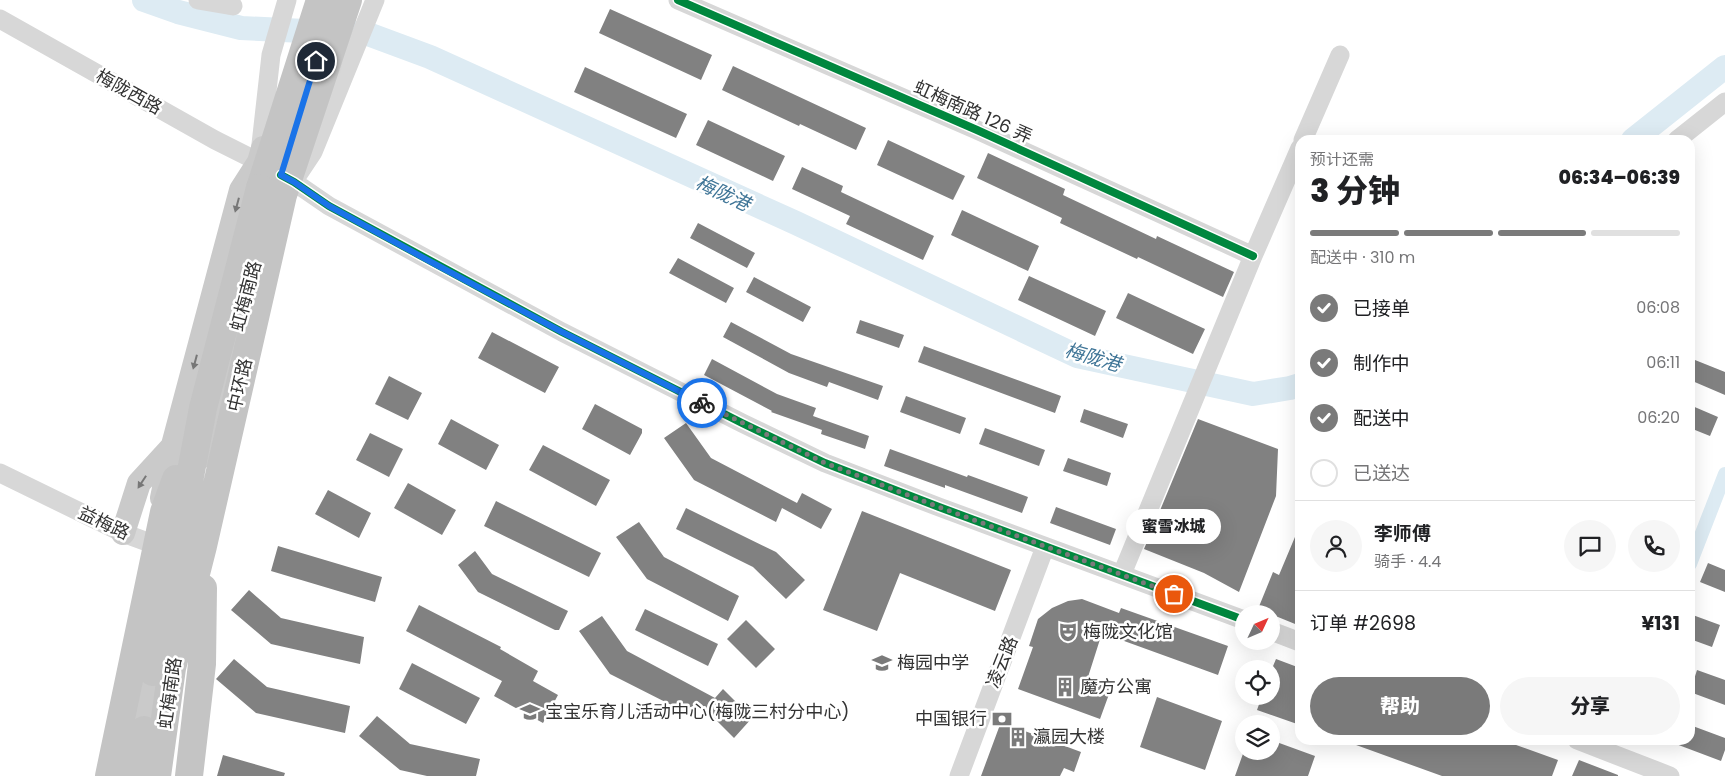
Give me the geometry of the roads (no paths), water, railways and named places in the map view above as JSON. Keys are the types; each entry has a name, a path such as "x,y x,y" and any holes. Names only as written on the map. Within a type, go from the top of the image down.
{"highway":[{"name":"中环路","path":"137,776 154,670 203,408 260,188 320,0"},
{"name":"中环路","path":"158,776 185,556 284,195 348,0"},
{"path":"109,776 164,512 203,408"},
{"path":"185,556 202,664 187,776"}],"main road":[{"name":"虹梅南路","path":"185,556 232,300 258,193 259,162 308,0"},
{"name":"虹梅南路","path":"118,776 135,670 142,639 185,556 237,328 287,178 334,0"},
{"name":"虹梅南路","path":"185,556 173,445 241,190 259,162"},
{"name":"虹梅南路","path":"133,776 149,684 185,556 250,355 287,178"},
{"path":"202,338 232,300"},
{"path":"237,328 263,300"},
{"path":"123,533 139,484 173,445"},
{"path":"142,639 149,684"}],"street":[{"path":"198,0 233,6"},
{"path":"376,0 313,152 287,178 329,206 562,332 825,463 1235,617"},
{"name":"虹梅南路 126 弄","path":"678,0 985,134 1253,256"},
{"path":"259,162 271,55 286,6"},
{"name":"梅陇西路","path":"0,19 215,140 259,162"},
{"path":"1306,135 1340,55"},
{"path":"1683,135 1725,102"},
{"path":"1122,574 1253,256 1295,159"},
{"name":"益梅路","path":"0,473 123,533 185,556"},
{"name":"凌云路","path":"959,776 1045,547"},
{"path":"1280,634 1295,640"},
{"path":"1590,745 1670,776"}],"waterway":[{"name":"梅陇港","path":"144,0 178,12 241,28 368,34 430,57 796,223 1077,356 1253,394 1295,386"},
{"name":"梅陇港","path":"1639,135 1725,67"},
{"path":"1695,551 1725,474"}],"place":[{"name":"蜜雪冰城","path":"1174,594"},
{"name":"梅陇文化馆","path":"1068,632"},
{"name":"梅园中学","path":"882,663"},
{"name":"魔方公寓","path":"1065,687"},
{"name":"宝宝乐育儿活动中心(梅陇三村分中心)","path":"530,712"},
{"name":"中国银行","path":"1002,719"},
{"name":"瀛园大楼","path":"1018,737"}]}
